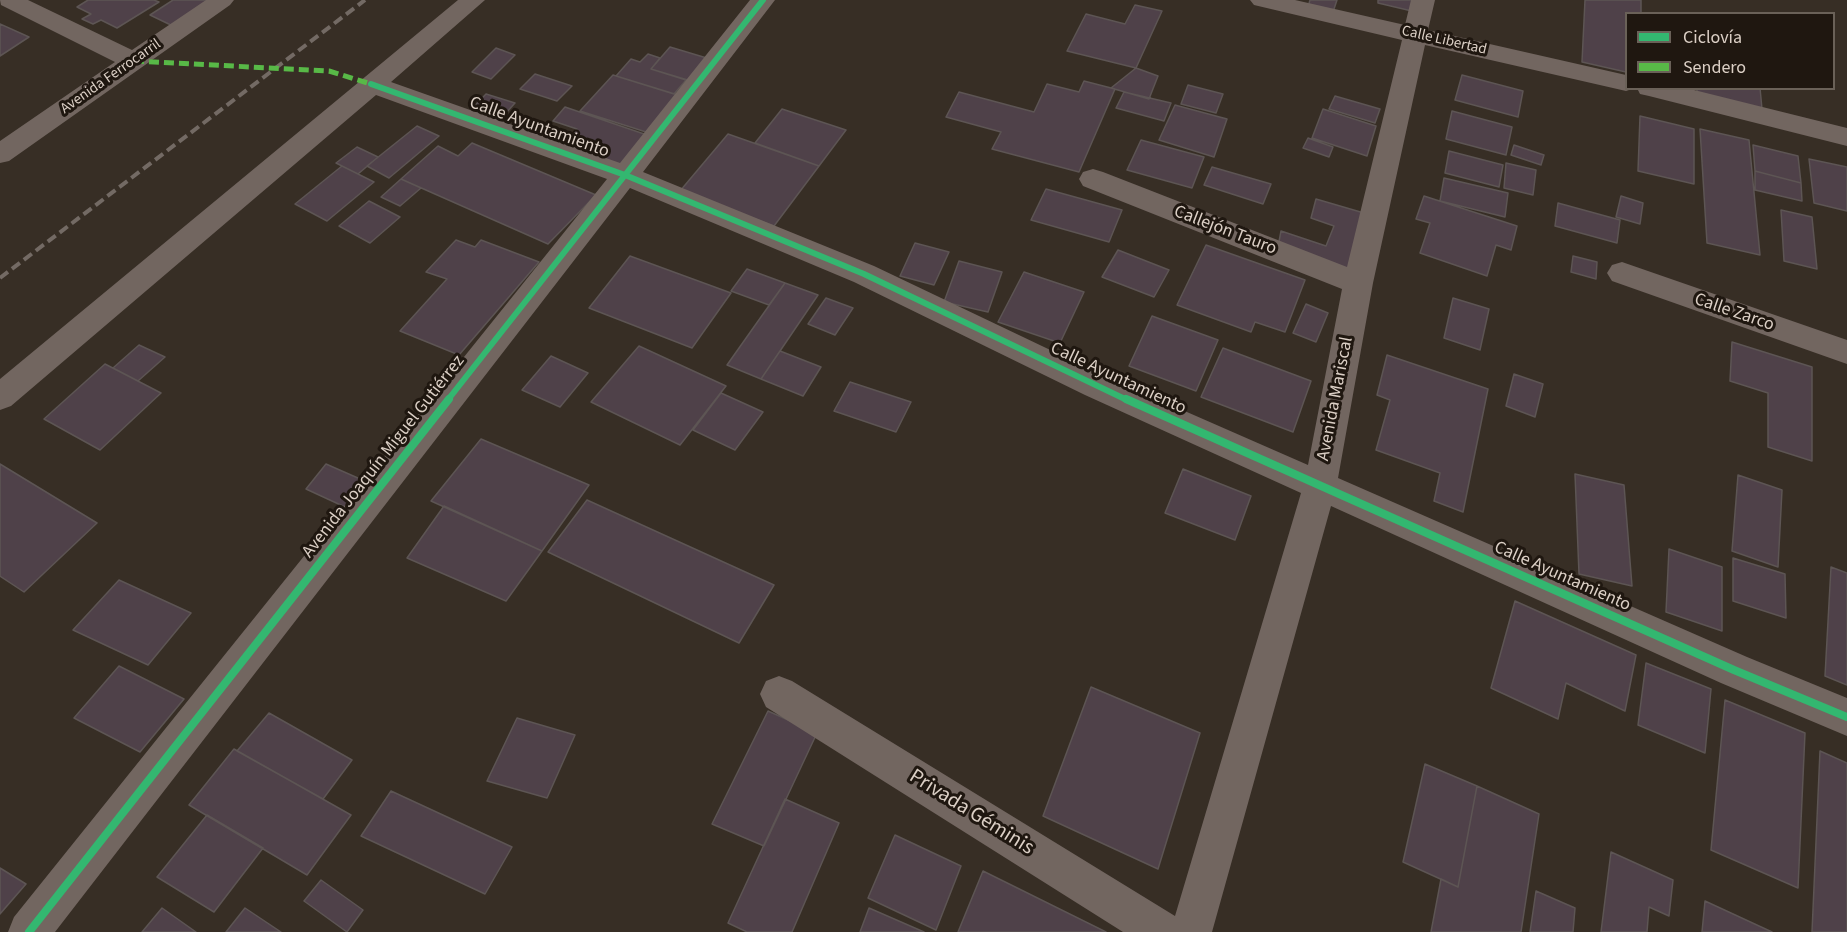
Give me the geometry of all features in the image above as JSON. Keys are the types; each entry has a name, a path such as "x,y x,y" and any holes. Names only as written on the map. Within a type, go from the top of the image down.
{"street":[{"path":"9,0 135,61"},
{"name":"Avenida Ferrocarril","path":"0,154 222,0"},
{"path":"0,397 473,0"},
{"name":"Avenida Joaquín Miguel Gutiérrez","path":"29,932 763,0"},
{"name":"Calle Libertad","path":"1262,0 1625,83"},
{"name":"Avenida Mariscal","path":"1191,932 1320,487 1358,283 1423,0"},
{"name":"Calle Ayuntamiento","path":"371,84 625,175 864,274 1096,387 1847,717"},
{"path":"1657,90 1847,137"},
{"name":"Callejón Tauro","path":"1093,179 1358,283"},
{"name":"Calle Zarco","path":"1622,273 1847,352"},
{"name":"Privada Géminis","path":"779,694 1162,932"}],"building":[{"path":"88,0 154,0 159,2 117,28 101,20 93,24 82,19 91,14 77,7"},
{"path":"173,0 216,0 175,27 150,15"},
{"path":"1310,0 1337,0 1333,12 1308,7"},
{"path":"1378,0 1419,0 1416,12 1378,3"},
{"path":"1585,0 1641,0 1641,12 1625,12 1625,72 1582,62"},
{"path":"1135,5 1162,11 1136,68 1067,51 1086,14 1125,24"},
{"path":"0,24 29,37 0,56"},
{"path":"670,47 710,59 691,81 651,69"},
{"path":"496,48 515,55 491,79 472,72"},
{"path":"648,54 660,58 651,69 686,80 674,94 616,76 631,59 640,62"},
{"path":"1136,68 1158,76 1149,99 1111,88"},
{"path":"535,74 572,86 557,101 520,89"},
{"path":"613,75 678,95 646,132 580,111"},
{"path":"1462,75 1523,91 1518,117 1455,100"},
{"path":"1084,81 1115,89 1079,172 992,149 1001,132 946,117 959,92 1034,112 1047,84 1079,92"},
{"path":"1188,85 1223,94 1216,113 1181,104"},
{"path":"1697,90 1760,90 1762,109 1697,94"},
{"path":"1124,92 1171,103 1164,121 1116,108"},
{"path":"486,94 515,103 496,124 467,114"},
{"path":"1335,96 1380,109 1375,123 1329,109"},
{"path":"1175,105 1227,119 1214,157 1159,140"},
{"path":"565,107 650,136 621,170 560,149 577,129 553,121"},
{"path":"782,109 846,130 819,166 755,143"},
{"path":"1323,109 1376,126 1367,156 1312,138"},
{"path":"1452,111 1512,127 1506,155 1446,139"},
{"path":"1640,116 1694,129 1694,184 1638,171"},
{"path":"417,126 439,136 389,178 367,166"},
{"path":"1700,129 1749,140 1760,255 1707,243"},
{"path":"728,134 819,166 774,226 680,191"},
{"path":"1308,138 1333,147 1329,157 1303,148"},
{"path":"1141,140 1204,157 1192,188 1127,170"},
{"path":"472,143 596,195 548,244 401,179 438,146 458,156"},
{"path":"1514,145 1544,155 1541,165 1511,155"},
{"path":"1753,145 1798,156 1801,183 1755,171"},
{"path":"357,147 378,157 358,174 336,163"},
{"path":"1449,151 1503,165 1499,187 1445,173"},
{"path":"1809,159 1847,167 1847,211 1814,203"},
{"path":"1506,163 1536,170 1533,195 1504,188"},
{"path":"342,166 374,182 327,221 295,204"},
{"path":"1212,167 1271,184 1263,204 1204,185"},
{"path":"1755,171 1801,183 1802,201 1755,190"},
{"path":"1444,178 1508,193 1505,217 1440,201"},
{"path":"401,179 421,188 400,206 381,197"},
{"path":"1046,189 1122,210 1109,242 1031,220"},
{"path":"1424,196 1517,226 1511,250 1496,245 1487,276 1420,253 1430,223 1416,219"},
{"path":"1621,196 1643,203 1640,224 1616,217"},
{"path":"1316,199 1364,213 1350,273 1278,247 1281,231 1326,246 1334,226 1311,218"},
{"path":"369,201 400,217 370,243 339,226"},
{"path":"1558,203 1620,220 1617,243 1555,226"},
{"path":"1781,210 1812,217 1817,269 1784,261"},
{"path":"456,240 475,247 481,240 539,262 459,355 400,331 447,279 426,272"},
{"path":"915,243 949,252 934,285 900,276"},
{"path":"1206,245 1305,280 1285,332 1255,322 1251,332 1177,305"},
{"path":"1118,250 1169,270 1154,297 1102,277"},
{"path":"630,256 731,293 692,348 589,308"},
{"path":"1573,256 1597,262 1596,279 1571,272"},
{"path":"959,261 1002,272 988,312 944,302"},
{"path":"747,269 785,283 769,305 731,291"},
{"path":"1024,272 1084,292 1060,343 998,322"},
{"path":"785,283 818,295 761,379 727,365"},
{"path":"826,298 853,308 835,335 808,324"},
{"path":"1453,298 1489,309 1480,350 1444,338"},
{"path":"1306,304 1328,313 1316,342 1293,333"},
{"path":"1152,316 1218,340 1196,391 1129,366"},
{"path":"1732,342 1812,367 1812,461 1768,447 1768,393 1730,381"},
{"path":"139,345 165,357 138,381 113,368"},
{"path":"639,346 726,386 680,445 591,402"},
{"path":"1223,348 1311,381 1293,432 1201,397"},
{"path":"780,351 821,367 803,396 761,379"},
{"path":"1387,355 1488,389 1463,512 1434,501 1440,473 1376,450 1390,400 1377,395"},
{"path":"551,356 588,373 560,407 522,390"},
{"path":"105,364 161,393 100,450 44,419"},
{"path":"1514,374 1543,384 1535,417 1506,406"},
{"path":"850,382 911,402 896,432 834,411"},
{"path":"721,393 763,412 735,450 693,430"},
{"path":"481,439 589,485 542,551 431,501"},
{"path":"0,464 97,523 24,592 0,576"},
{"path":"326,464 367,482 345,507 306,489"},
{"path":"1183,469 1251,496 1235,540 1165,513"},
{"path":"1575,474 1624,485 1632,586 1579,574"},
{"path":"1738,475 1782,490 1778,567 1732,551"},
{"path":"587,500 774,585 739,643 548,552"},
{"path":"444,506 542,551 506,601 407,558"},
{"path":"1669,549 1722,567 1722,631 1666,612"},
{"path":"1733,558 1785,574 1786,618 1733,601"},
{"path":"1831,567 1847,573 1847,685 1825,676"},
{"path":"119,580 191,613 148,665 73,630"},
{"path":"1515,601 1636,655 1625,711 1566,683 1558,719 1491,688"},
{"path":"1646,663 1711,689 1705,753 1638,725"},
{"path":"119,666 184,699 140,752 74,718"},
{"path":"1091,687 1200,733 1158,869 1043,816"},
{"path":"1725,700 1805,733 1798,888 1711,850"},
{"path":"768,711 817,733 764,846 712,824"},
{"path":"269,713 352,760 323,799 237,751"},
{"path":"517,718 575,735 547,798 487,781"},
{"path":"234,749 351,815 307,875 189,805"},
{"path":"1820,751 1847,763 1847,932 1812,932"},
{"path":"1425,764 1477,786 1458,887 1403,862"},
{"path":"1477,786 1539,814 1521,932 1431,932 1441,879 1458,887"},
{"path":"391,791 512,847 485,894 361,836"},
{"path":"785,799 839,823 792,932 747,932 728,923"},
{"path":"207,815 263,848 214,912 157,877"},
{"path":"895,835 961,866 936,930 868,898"},
{"path":"1611,852 1673,880 1669,916 1649,907 1647,932 1601,932"},
{"path":"0,868 26,884 0,914"},
{"path":"983,871 1106,932 958,932"},
{"path":"321,880 363,910 347,932 304,901"},
{"path":"1536,891 1575,908 1573,932 1530,932"},
{"path":"1705,901 1772,932 1702,932"},
{"path":"162,908 196,932 142,932"},
{"path":"245,908 281,932 226,932"},
{"path":"869,908 924,932 860,932"}],"railway":[{"path":"0,278 365,0"}],"marked path":[{"path":"134,61 329,71 371,84"}],"cycle path":[{"path":"29,932 763,0"},
{"path":"371,84 625,175 864,274 1096,386 1734,670 1847,717"}]}
